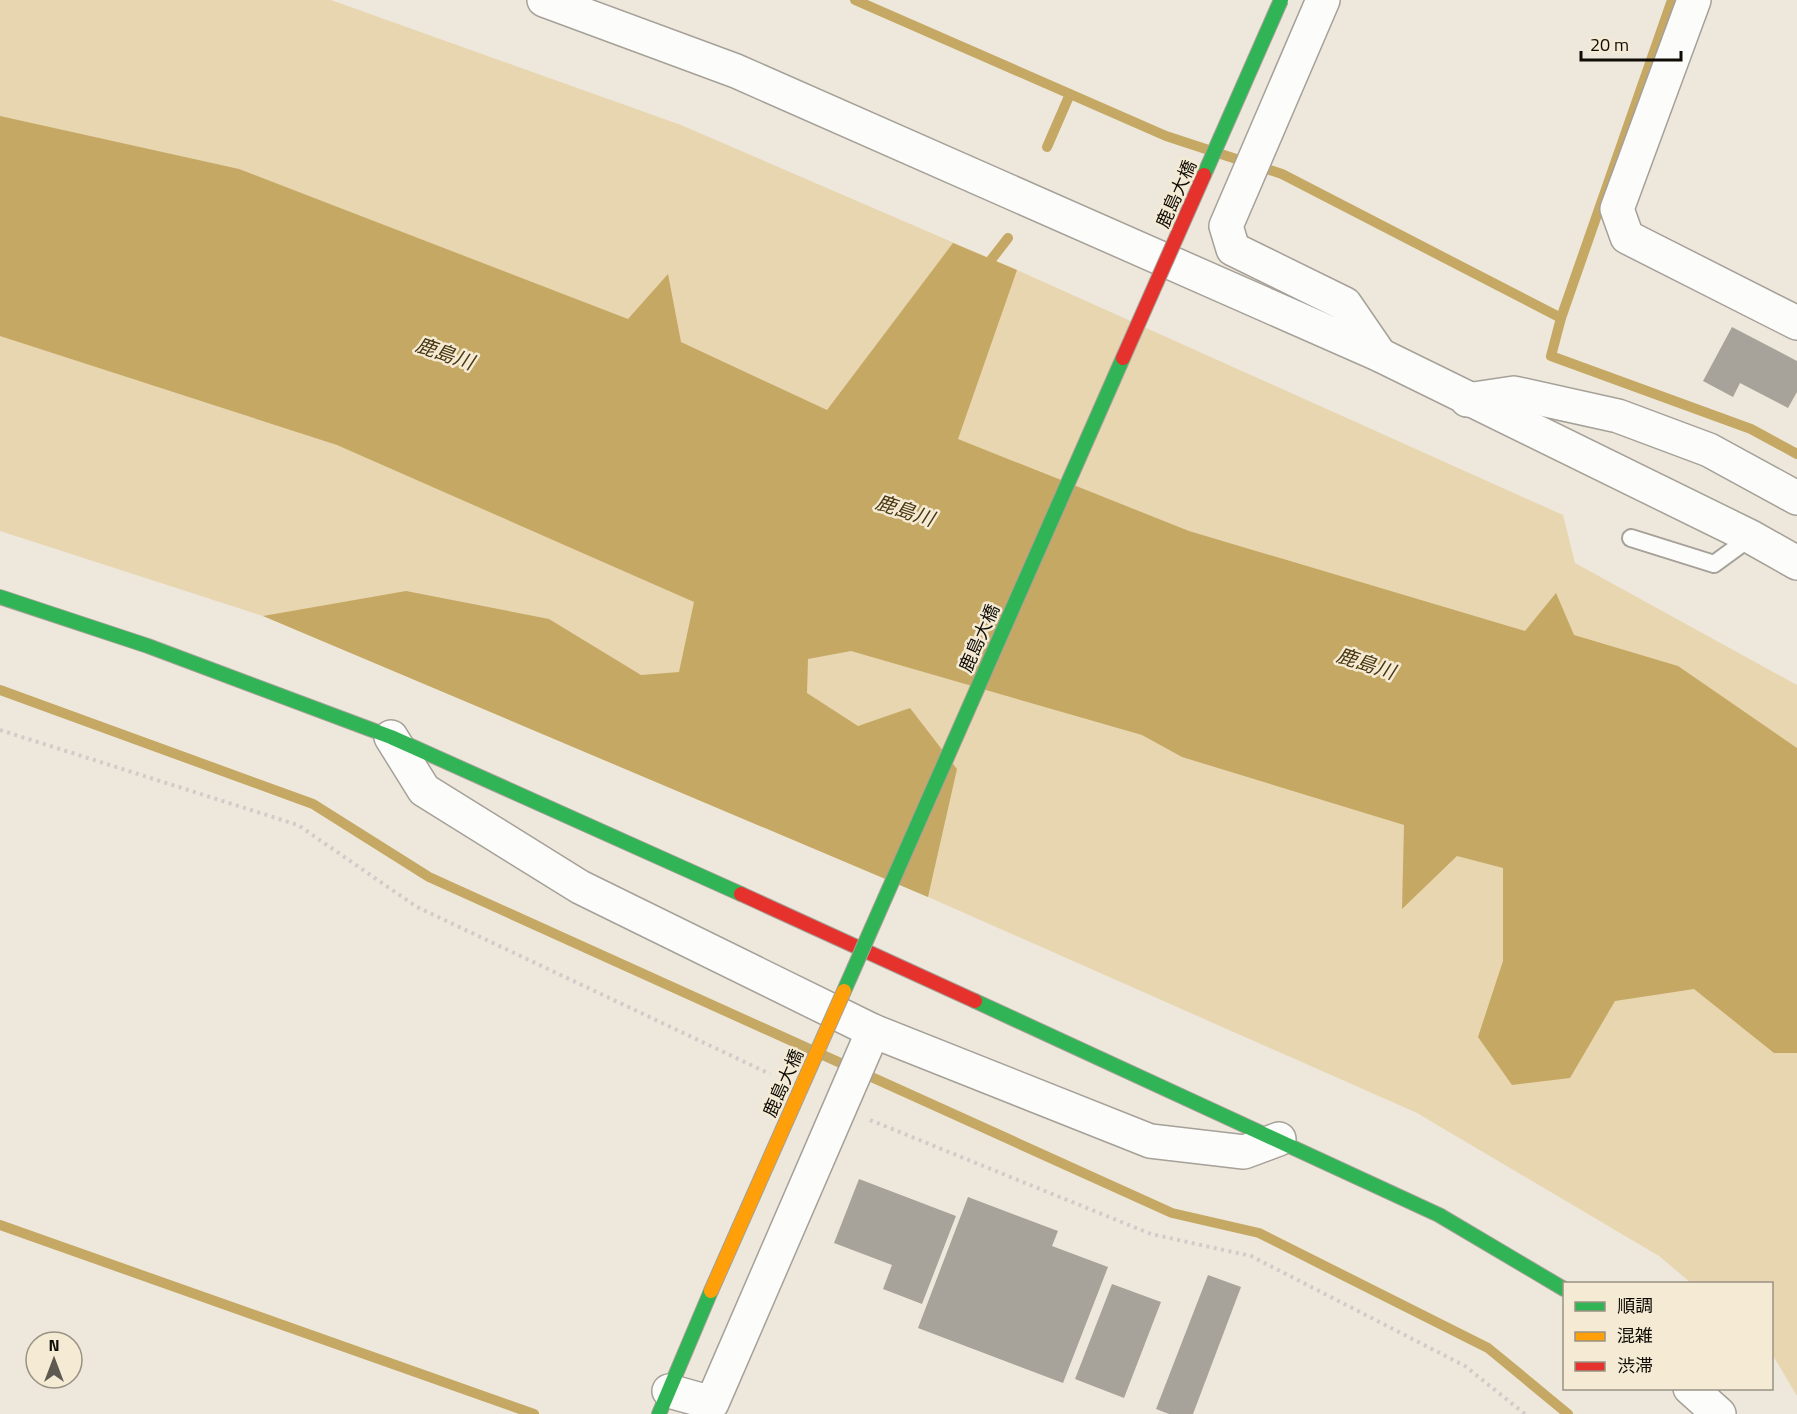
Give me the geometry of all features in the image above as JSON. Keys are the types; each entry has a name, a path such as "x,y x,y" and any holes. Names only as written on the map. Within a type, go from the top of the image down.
{"street":[{"path":"544,0 736,71 1380,355 1751,537 1797,563"},
{"name":"鹿島大橋","path":"664,1402 1281,0"},
{"path":"1323,0 1226,226 1233,249 1345,304 1380,355"},
{"path":"1694,0 1617,209 1627,237 1797,323"},
{"path":"1467,399 1514,393 1618,416 1709,450 1797,498"},
{"path":"0,597 148,646 391,737 611,834 1279,1139 1438,1215 1563,1288"},
{"path":"391,737 424,790 580,887 870,1040 1150,1141 1244,1152 1279,1139"},
{"path":"664,1402 712,1403 870,1040"},
{"path":"1691,1390 1719,1414"}],"lane":[{"path":"1631,538 1714,564 1751,537"}],"path":[{"path":"0,730 298,825 417,907 777,1077"},
{"path":"840,1108 1151,1234 1251,1256 1465,1366 1525,1414"}],"shaded area":[{"path":"0,0 331,0 681,125 1017,270 1563,515 1575,563 1797,685 1797,781 0,155"},
{"path":"0,256 1797,907 1797,1396 1773,1356 1773,1282 1690,1282 1659,1256 1417,1113 928,897 263,616 0,531"}],"water":[{"name":"鹿島川","path":"0,116 239,169 628,319 668,274 681,342 827,410 953,243 1017,270 958,439 1189,531 1525,631 1556,593 1574,635 1678,666 1797,748 1797,1053 1774,1053 1694,989 1615,1001 1570,1078 1512,1085 1478,1037 1503,961 1503,868 1457,856 1402,909 1404,825 1182,757 1142,735 851,651 808,659 807,693 858,726 910,708 957,769 928,897 263,616 406,591 549,619 641,675 679,672 694,602 337,445 0,336"}],"building":[{"path":"1732,327 1797,361 1797,392 1788,408 1740,383 1733,397 1703,381"},
{"path":"859,1179 956,1216 922,1304 883,1289 892,1265 834,1243"},
{"path":"968,1197 1058,1231 1052,1246 1108,1267 1063,1383 918,1328"},
{"path":"1208,1275 1241,1287 1193,1414 1169,1414 1156,1409"},
{"path":"1112,1284 1161,1302 1124,1398 1075,1379"}],"waterway":[{"path":"855,0 1166,136 1282,174 1561,318 1551,356 1751,429 1797,454"},
{"path":"1561,318 1672,0"},
{"path":"1047,147 1070,94"},
{"path":"984,269 1008,238"},
{"path":"0,690 313,804 429,877 1172,1213 1259,1233 1488,1348 1568,1414"},
{"path":"0,1225 534,1414"}],"traffic: fast":[{"path":"1204,175 1281,0"},
{"path":"844,991 1123,358"},
{"path":"0,597 148,646 391,737 741,894"},
{"path":"975,1001 1439,1215 1563,1288"},
{"path":"659,1414 711,1291"}],"traffic: jam":[{"path":"1123,358 1204,175"},
{"path":"741,894 975,1001"}],"traffic: slow":[{"path":"711,1291 844,991"}]}
